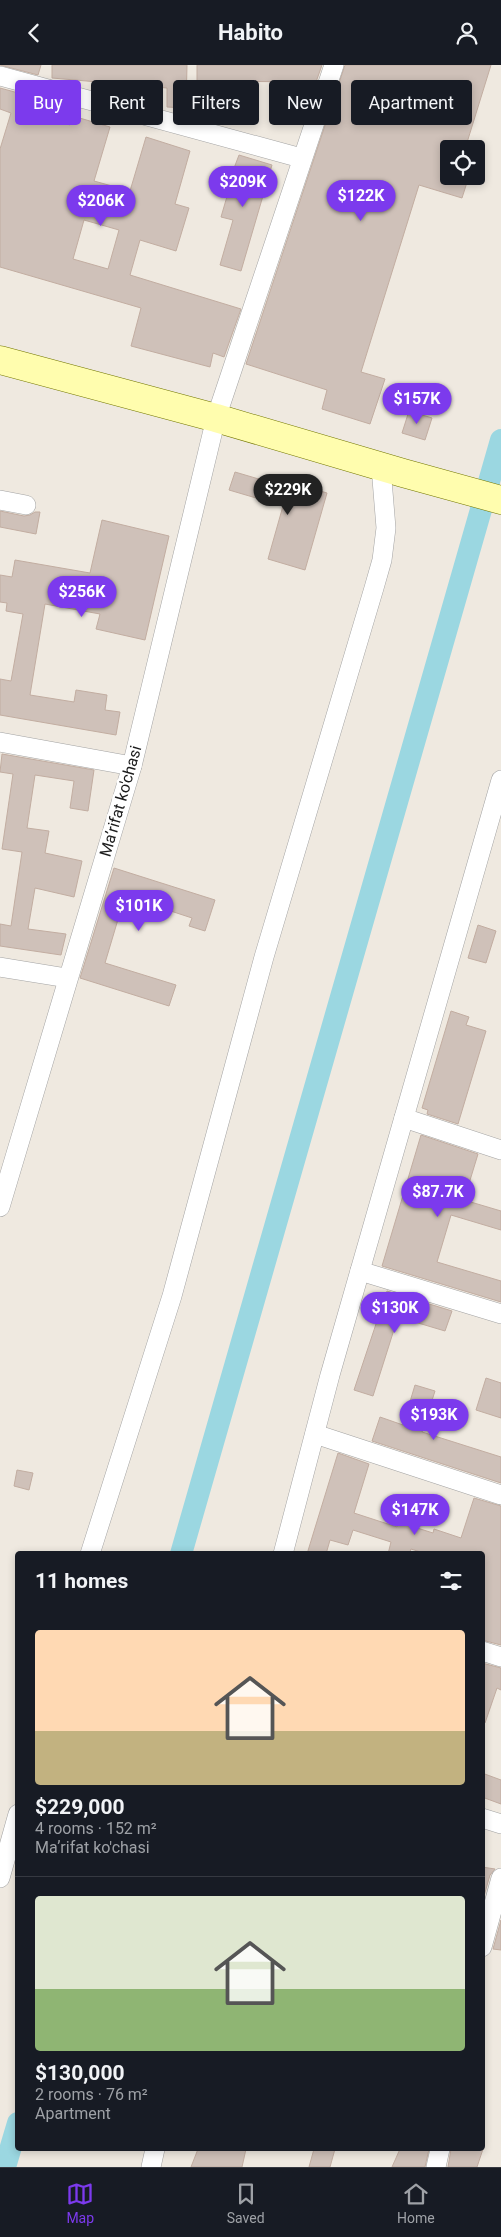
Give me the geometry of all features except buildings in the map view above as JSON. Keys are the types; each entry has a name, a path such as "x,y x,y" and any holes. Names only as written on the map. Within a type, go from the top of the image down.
{"main road":[{"path":"0,360 216,418 501,500"}],"street":[{"name":"Maʼrifat ko'chasi","path":"0,1207 132,766 216,418 301,158 334,65"},
{"path":"0,76 301,158"},
{"path":"91,1551 172,1296 264,957 382,560 392,470"},
{"path":"0,500 26,505"},
{"path":"0,742 132,766"},
{"path":"284,1551 360,1271 501,780"},
{"path":"0,967 67,978"},
{"path":"404,1118 501,1150"},
{"path":"360,1271 501,1314"},
{"path":"315,1433 501,1495"},
{"path":"485,1652 501,1657"},
{"path":"485,1819 501,1824"},
{"path":"0,1878 15,1825"},
{"path":"485,1936 501,1878"},
{"path":"152,2167 155,2151"},
{"path":"436,2167 440,2151"}],"waterway":[{"path":"182,1551 501,440"},
{"path":"5,2167 15,2133"}]}
